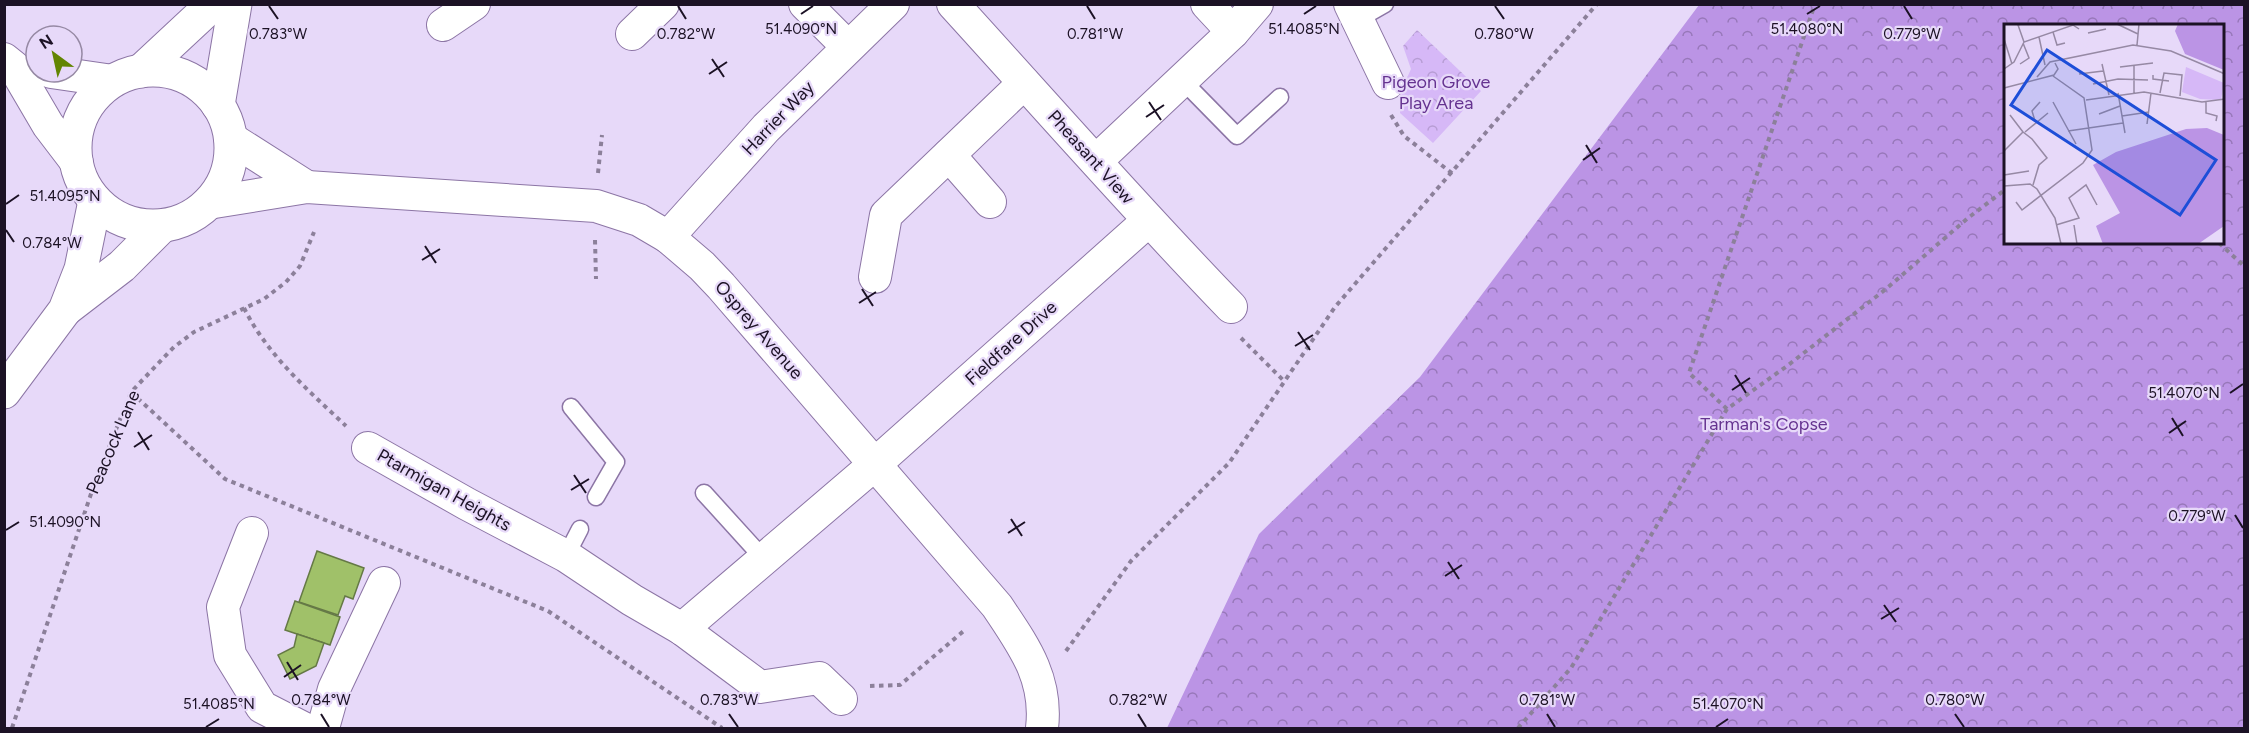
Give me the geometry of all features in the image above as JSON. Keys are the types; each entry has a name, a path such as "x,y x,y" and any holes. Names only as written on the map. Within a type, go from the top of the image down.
{"street":[{"path":"84,74 127,76 166,71 188,79 201,87 218,105 230,138 231,156 220,189 191,217 162,226 144,226 126,222 110,213 95,201 83,184 77,163 75,137 80,119 97,94 127,76 213,4"},
{"path":"218,105 235,4"},
{"path":"443,25 474,4"},
{"path":"632,34 663,4"},
{"path":"805,4 848,47"},
{"name":"Harrier Way","path":"668,237 766,128 893,4"},
{"name":"Pheasant View","path":"953,4 1096,160 1148,221 1231,308"},
{"path":"1207,4 1233,32"},
{"path":"1096,160 1233,32 1257,4"},
{"path":"1354,12 1388,83"},
{"path":"18,65 48,125 77,163"},
{"path":"876,277 886,215 1024,82"},
{"name":"Osprey Avenue","path":"230,138 307,187"},
{"path":"949,155 990,202"},
{"name":"Osprey Avenue","path":"208,203 307,187 596,206 639,220 668,237 721,285 997,606 1033,662 1041,696 1042,729"},
{"path":"4,392 65,310 81,269 95,201"},
{"name":"Fieldfare Drive","path":"874,465 1148,221"},
{"path":"65,310 122,266 162,226"},
{"name":"Ptarmigan Heights","path":"368,448 566,556 632,600 682,629 760,687 819,678 835,693"},
{"path":"682,629 874,465"},
{"path":"252,533 223,607 230,656 262,707 303,729"},
{"path":"323,729 334,688 384,583"}],"lane":[{"path":"1354,12 1384,4"},
{"path":"1182,80 1237,136 1280,97"},
{"path":"571,407 616,462 596,497"},
{"path":"704,494 764,559"},
{"path":"566,556 580,529"}],"path":[{"path":"1066,651 1131,561 1229,463 1335,308 1453,174 1597,4"},
{"path":"1727,409 1689,373 1815,4"},
{"path":"1388,83 1383,102 1404,136 1453,174"},
{"path":"597,183 602,135"},
{"path":"1518,729 1571,668 1727,409 1787,366 1886,288 2004,191"},
{"path":"595,231 596,279"},
{"name":"Peacock Lane","path":"12,729 95,482 131,392 174,347 194,332 264,300 286,282 300,266 314,232"},
{"path":"2220,244 2244,266"},
{"name":"Ptarmigan Heights","path":"244,308 282,365 368,448"},
{"path":"1231,308 1234,331 1285,382"},
{"path":"131,392 225,479 548,611 722,729"},
{"path":"835,693 900,685 966,629"}],"green space":[{"name":"Tarman's Copse","path":"1699,5 2244,5 2244,728 1167,728 1259,534 1420,377"},
{"name":"Pigeon Grove Play Area","path":"1417,30 1481,91 1433,143 1400,113 1402,89 1411,69 1403,46"}],"building":[{"path":"317,551 364,568 353,599 345,596 338,615 299,602"},
{"path":"295,601 340,617 330,645 285,630"},
{"path":"297,634 324,643 316,666 290,679 278,655 294,647"}]}
